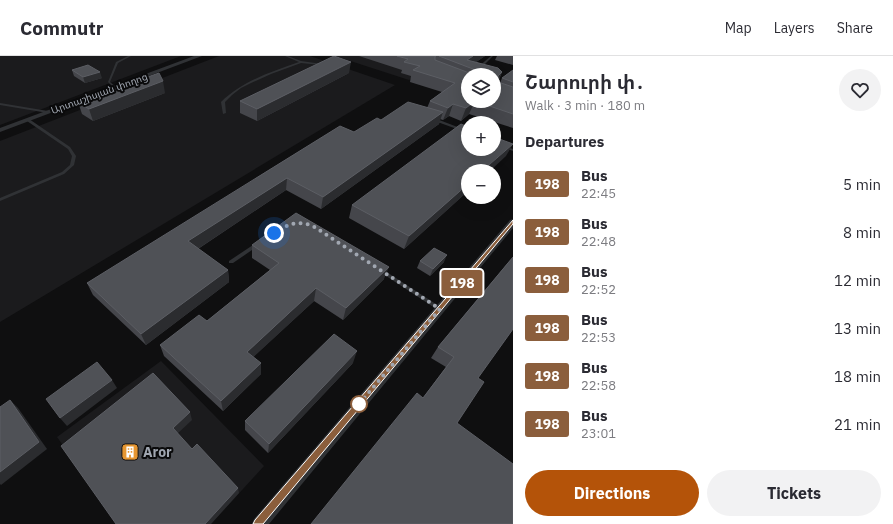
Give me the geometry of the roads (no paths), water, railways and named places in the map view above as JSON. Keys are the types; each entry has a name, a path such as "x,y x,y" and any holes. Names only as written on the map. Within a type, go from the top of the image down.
{"street":[{"name":"Արտաշիսյան փողոց","path":"0,130 199,56"},
{"path":"259,524 513,222"}],"lane":[{"path":"115,87 109,82 112,78 117,63 130,56"},
{"path":"286,56 302,62 321,64"},
{"path":"478,68 492,56"},
{"path":"224,113 223,102 233,91 251,81 302,62"},
{"path":"0,104 48,112"},
{"path":"426,116 461,129"},
{"path":"0,200 62,173 72,165 74,156 70,148 28,120"},
{"path":"501,146 513,150"},
{"path":"231,262 260,242"},
{"path":"380,269 440,309"}],"place":[{"name":"Aror","path":"130,452"}]}
